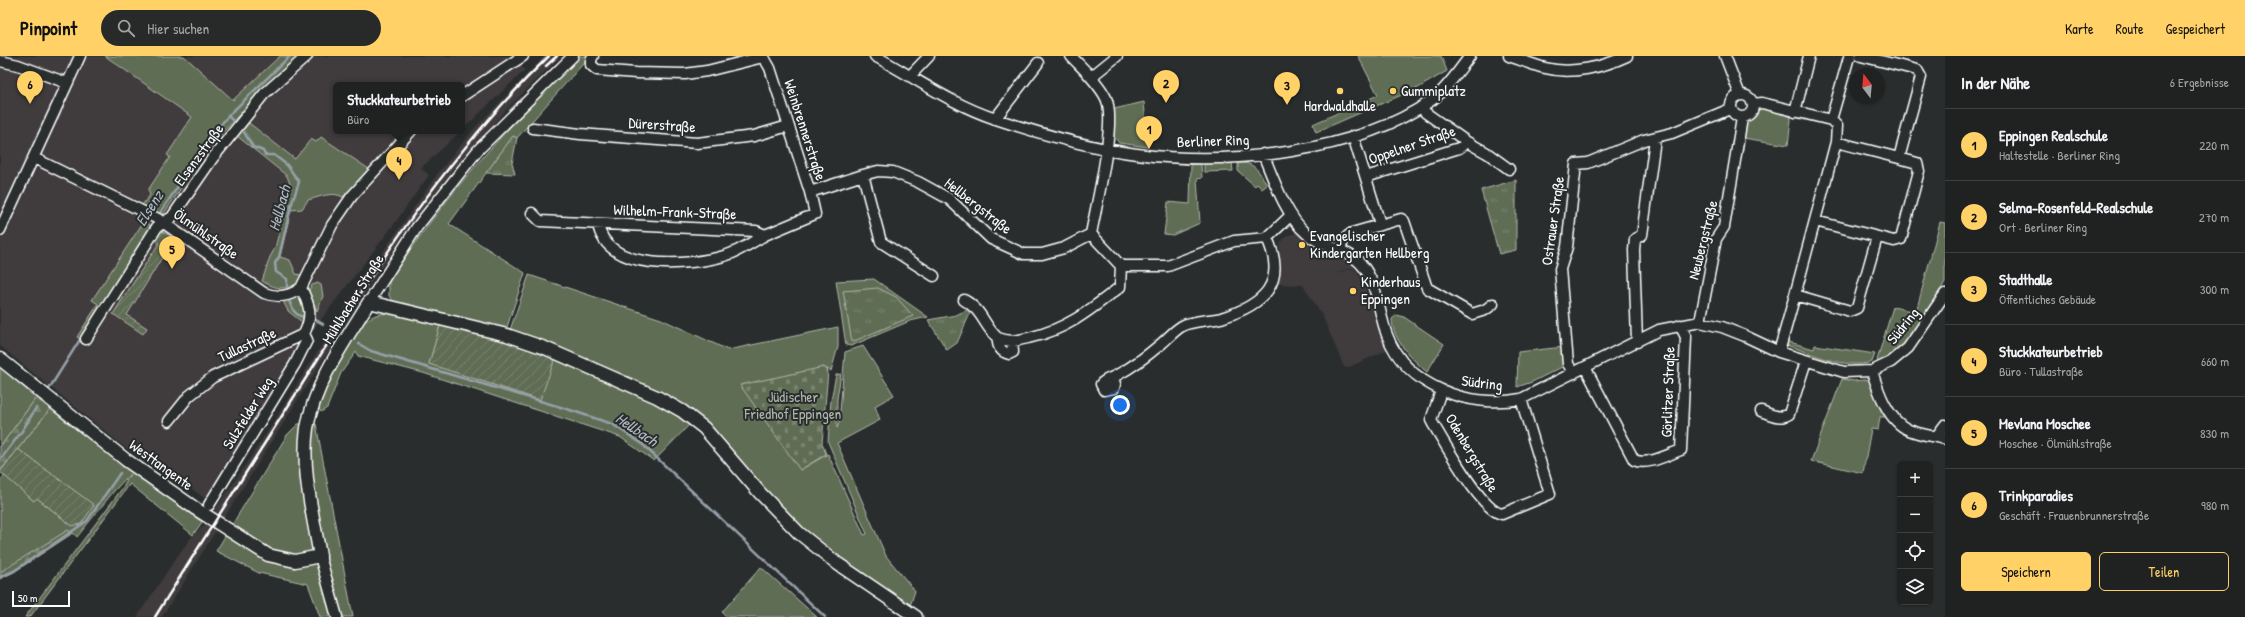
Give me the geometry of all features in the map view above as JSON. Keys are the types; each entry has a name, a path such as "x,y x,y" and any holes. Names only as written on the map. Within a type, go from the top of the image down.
{"main road":[{"name":"Mühlbacher Straße","path":"320,556 308,480 306,451 308,424 317,395 328,371 369,302"},
{"path":"369,302 507,335 545,348 657,397 682,411 704,428 760,493 799,533 838,564 916,617"},
{"name":"Westtangente","path":"0,359 126,460 196,509 268,555 295,561 320,556"}],"street":[{"path":"0,230 80,56"},
{"name":"Elsenzstraße","path":"86,339 157,227 162,221 172,217 212,159 264,94 308,56"},
{"path":"465,94 523,56"},
{"name":"Mühlbacher Straße","path":"369,302 417,227 478,150 573,56"},
{"path":"593,56 591,62 594,68 603,71 685,74 707,71 763,56"},
{"name":"Weinbrennerstraße","path":"763,56 770,68 810,192 815,214 765,235"},
{"name":"Berliner Ring","path":"875,56 949,99 995,119 1063,139 1137,154 1172,157 1234,157 1289,151 1353,136 1390,122 1434,99 1470,56"},
{"path":"910,76 929,56"},
{"path":"964,300 973,304 998,338 1012,342 1067,326 1120,287 1121,266 1091,234 1106,148 1109,121 1108,106 1106,98 1091,77 1071,56"},
{"path":"1091,77 1117,56"},
{"path":"1509,56 1546,68 1568,70 1589,68 1611,63 1627,56"},
{"path":"1725,56 1740,95"},
{"path":"1795,112 1809,56"},
{"path":"1831,120 1848,57 1851,56"},
{"path":"1860,56 1917,70 1921,77 1899,158"},
{"path":"0,61 18,65 67,83"},
{"path":"995,119 1038,63"},
{"path":"1742,118 1734,115 1730,109 1732,100 1740,95 1748,97 1753,104 1762,104 1831,120 1837,126 1836,142 1796,295 1779,352"},
{"name":"Neubergstraße","path":"1700,322 1716,240 1724,227 1742,118 1751,114 1753,104"},
{"name":"Oppelner Straße","path":"1421,107 1426,113 1467,142 1487,153 1509,169"},
{"name":"Ostrauer Straße","path":"1574,373 1568,364 1560,269 1567,247 1576,164 1588,163 1644,140 1655,139 1730,109"},
{"name":"Dürerstraße","path":"533,128 580,134 697,143 754,136 788,126"},
{"path":"304,334 310,321 311,312 298,291 332,225 352,196 408,134"},
{"path":"1353,136 1380,224"},
{"path":"1637,342 1634,250 1635,239 1642,235 1655,139"},
{"name":"Oppelner Straße","path":"1366,177 1459,148 1467,142"},
{"path":"1815,221 1877,238 1894,241 1901,239 1919,171 1917,163 1836,142"},
{"name":"Südring","path":"1263,154 1291,215 1305,233 1324,244 1340,249 1355,259 1369,277 1387,335 1395,352 1423,380 1441,391 1478,401 1521,399 1659,330 1700,322 1722,327 1779,352 1844,372 1872,371 1891,362 1908,348 1945,294"},
{"name":"Ölmühlstraße","path":"34,158 147,212 264,293 284,297 298,291"},
{"name":"Hellbergstraße","path":"810,192 878,171 893,172 918,182 949,199 991,239 1024,254 1042,254 1064,248 1091,234"},
{"path":"863,175 881,242 934,276"},
{"name":"Wilhelm-Frank-Straße","path":"532,213 540,221 750,231 765,235"},
{"path":"1121,266 1168,266 1234,241 1267,238 1291,215"},
{"path":"1340,249 1344,239 1352,233 1397,219 1404,221 1427,288 1472,314 1485,310 1493,304"},
{"path":"598,224 600,234 615,250 635,260 662,264 724,256 765,235"},
{"path":"1113,378 1146,357 1183,326 1221,318 1262,299 1268,292 1271,283 1274,258 1267,238"},
{"path":"1796,295 1850,311 1857,308 1877,238"},
{"name":"Görlitzer Straße","path":"1585,368 1634,460 1640,463 1646,462 1681,450 1686,337 1680,325"},
{"name":"Tullastraße","path":"169,421 189,396 213,377 304,334"},
{"name":"Sulzfelder Weg","path":"209,505 295,364 306,340 304,334"},
{"path":"1761,411 1784,417 1789,414 1806,361"},
{"path":"1872,371 1884,402 1894,417 1907,429 1941,438 1945,425"},
{"name":"Odenbergstraße","path":"1441,391 1432,420 1433,424 1481,499 1494,511 1500,514 1550,494 1521,399"},
{"name":"Mühlbacher Straße","path":"320,556 337,617"}],"shaded area":[{"path":"0,56 513,56 525,70 465,127 465,82 333,82 333,134 458,134 421,168 429,175 392,227 300,347 265,403 240,451 208,501 184,483 123,446 0,346"},
{"path":"545,56 561,56 506,110 453,170 418,215 376,275 162,617 137,617 178,555 193,535 205,525 266,434 358,287 439,172 473,130"},
{"path":"1298,232 1312,242 1345,256 1354,267 1332,275 1354,268 1363,281 1380,335 1389,349 1347,368 1344,367 1323,317 1303,285 1276,284 1280,243 1287,236"}],"green space":[{"path":"105,56 184,56 233,100 280,56 300,56 266,86 221,134 202,157 163,215 142,205 150,195 148,190 170,157 167,155 192,117"},
{"path":"579,56 590,56 517,138 513,136 449,224 525,273 506,330 393,301 389,296 389,282 431,221 502,136"},
{"name":"Gummiplatz","path":"1358,56 1441,56 1447,71 1418,88 1316,132 1313,124 1378,95"},
{"path":"1144,102 1148,147 1119,143 1113,135 1114,109"},
{"path":"1761,108 1790,115 1791,120 1788,145 1743,138 1746,120"},
{"path":"249,123 295,159 311,139 316,142 321,137 369,169 343,197 339,195 321,196 308,200 302,209 291,210 280,257 290,260 296,274 301,275 303,279 293,286 283,288 272,286 262,281 270,257 275,248 291,187 287,176 237,136"},
{"path":"513,136 517,138 512,163 515,174 486,173"},
{"path":"1232,163 1233,171 1204,172 1204,164"},
{"path":"1238,163 1249,164 1256,168 1267,185 1262,189 1257,184 1255,186 1238,171"},
{"path":"1191,164 1201,164 1202,178 1197,179 1200,223 1173,235 1164,234 1168,202 1190,204"},
{"path":"1516,180 1516,250 1499,254 1481,190"},
{"path":"144,221 154,228 82,340 77,337 98,304 92,300"},
{"path":"1940,222 1945,223 1945,282 1922,322 1905,345 1893,357 1879,364 1877,360 1893,307 1916,312"},
{"path":"160,230 174,238 127,315 147,328 143,334 113,314 159,243 154,239"},
{"path":"529,275 661,319 728,350 838,327 838,347 831,371 823,367 800,470 828,454 864,535 867,534 828,442 831,400 836,375 841,374 837,399 837,428 839,423 845,352 863,346 894,395 875,406 880,420 837,443 886,556 915,591 910,606 842,561 794,522 696,414 689,420 692,422 654,461 620,437 423,373 358,356 356,352 341,373 327,408 321,412 318,407 334,368 351,339 360,327 370,318 388,313 441,322 429,364 510,330"},
{"path":"874,279 928,317 910,321 851,346 846,345 836,281"},
{"path":"318,283 321,285 323,296 317,311 312,299 307,294 312,285"},
{"path":"878,288 896,297 913,316 852,342 843,291"},
{"path":"303,296 308,314 303,323 288,311 283,301"},
{"path":"971,308 972,309 957,343 947,350 928,320 956,315"},
{"path":"1397,315 1404,317 1444,344 1427,372 1409,355 1395,334 1392,319"},
{"path":"441,322 485,332 556,356 540,400 429,364"},
{"path":"1786,341 1814,349 1815,345 1875,354 1872,362 1850,364 1828,360 1786,345"},
{"path":"1564,347 1566,365 1532,382 1517,387 1518,352"},
{"path":"0,367 36,398 0,447"},
{"name":"Jüdischer Friedhof Eppingen","path":"824,367 828,371 822,443 826,454 800,470 740,385"},
{"path":"1842,379 1854,381 1872,379 1888,412 1885,417 1880,417 1878,430 1871,429 1863,473 1811,461"},
{"path":"36,398 50,409 0,471 0,447"},
{"path":"50,409 131,472 202,522 193,535 130,484 30,617 25,617 124,486 130,474 114,491 77,537 73,533 0,572 0,480 5,476 34,501 37,498 72,526 94,506 18,449"},
{"path":"298,424 316,424 353,617 320,617 308,584 259,573 216,551 287,435"},
{"path":"18,449 94,505 81,524 72,526 37,498 34,501 0,472"},
{"path":"68,530 73,533 14,572 0,579 0,572"},
{"path":"761,567 817,617 727,617 722,612"}],"waterway":[{"name":"Elsenz","path":"158,216 214,133 228,116 290,56"},
{"name":"Hellbach","path":"228,116 235,123"},
{"name":"Hellbach","path":"244,132 253,147 263,151 265,155 274,155 287,165 299,182 291,206 279,257 275,263 276,272 287,279 287,287"},
{"name":"Elsenz","path":"49,389 155,220"},
{"name":"Hellbach","path":"289,300 294,311 303,317"},
{"name":"Hellbach","path":"316,320 323,324"},
{"name":"Hellbach","path":"359,344 371,351 567,409 612,424 641,443 825,617"},
{"name":"Elsenz","path":"0,460 22,431 36,408"},
{"path":"0,577 14,571 87,521 120,473"}],"railway":[{"path":"155,617 384,257 445,173 478,132 512,93 549,56"},
{"path":"546,66 557,56"}],"place":[{"name":"Hardwaldhalle","path":"1340,91"},
{"name":"Gummiplatz","path":"1393,91"},
{"name":"Selma-Rosenfeld-Realschule","path":"1166,103"},
{"name":"Trinkparadies","path":"30,104"},
{"name":"Stadthalle","path":"1287,105"},
{"name":"Eppingen Realschule","path":"1149,149"},
{"name":"Stuckkateurbetrieb","path":"399,180"},
{"name":"Evangelischer Kindergarten Hellberg","path":"1302,245"},
{"name":"Mevlana Moschee","path":"172,269"},
{"name":"Kinderhaus Eppingen","path":"1353,291"}]}
